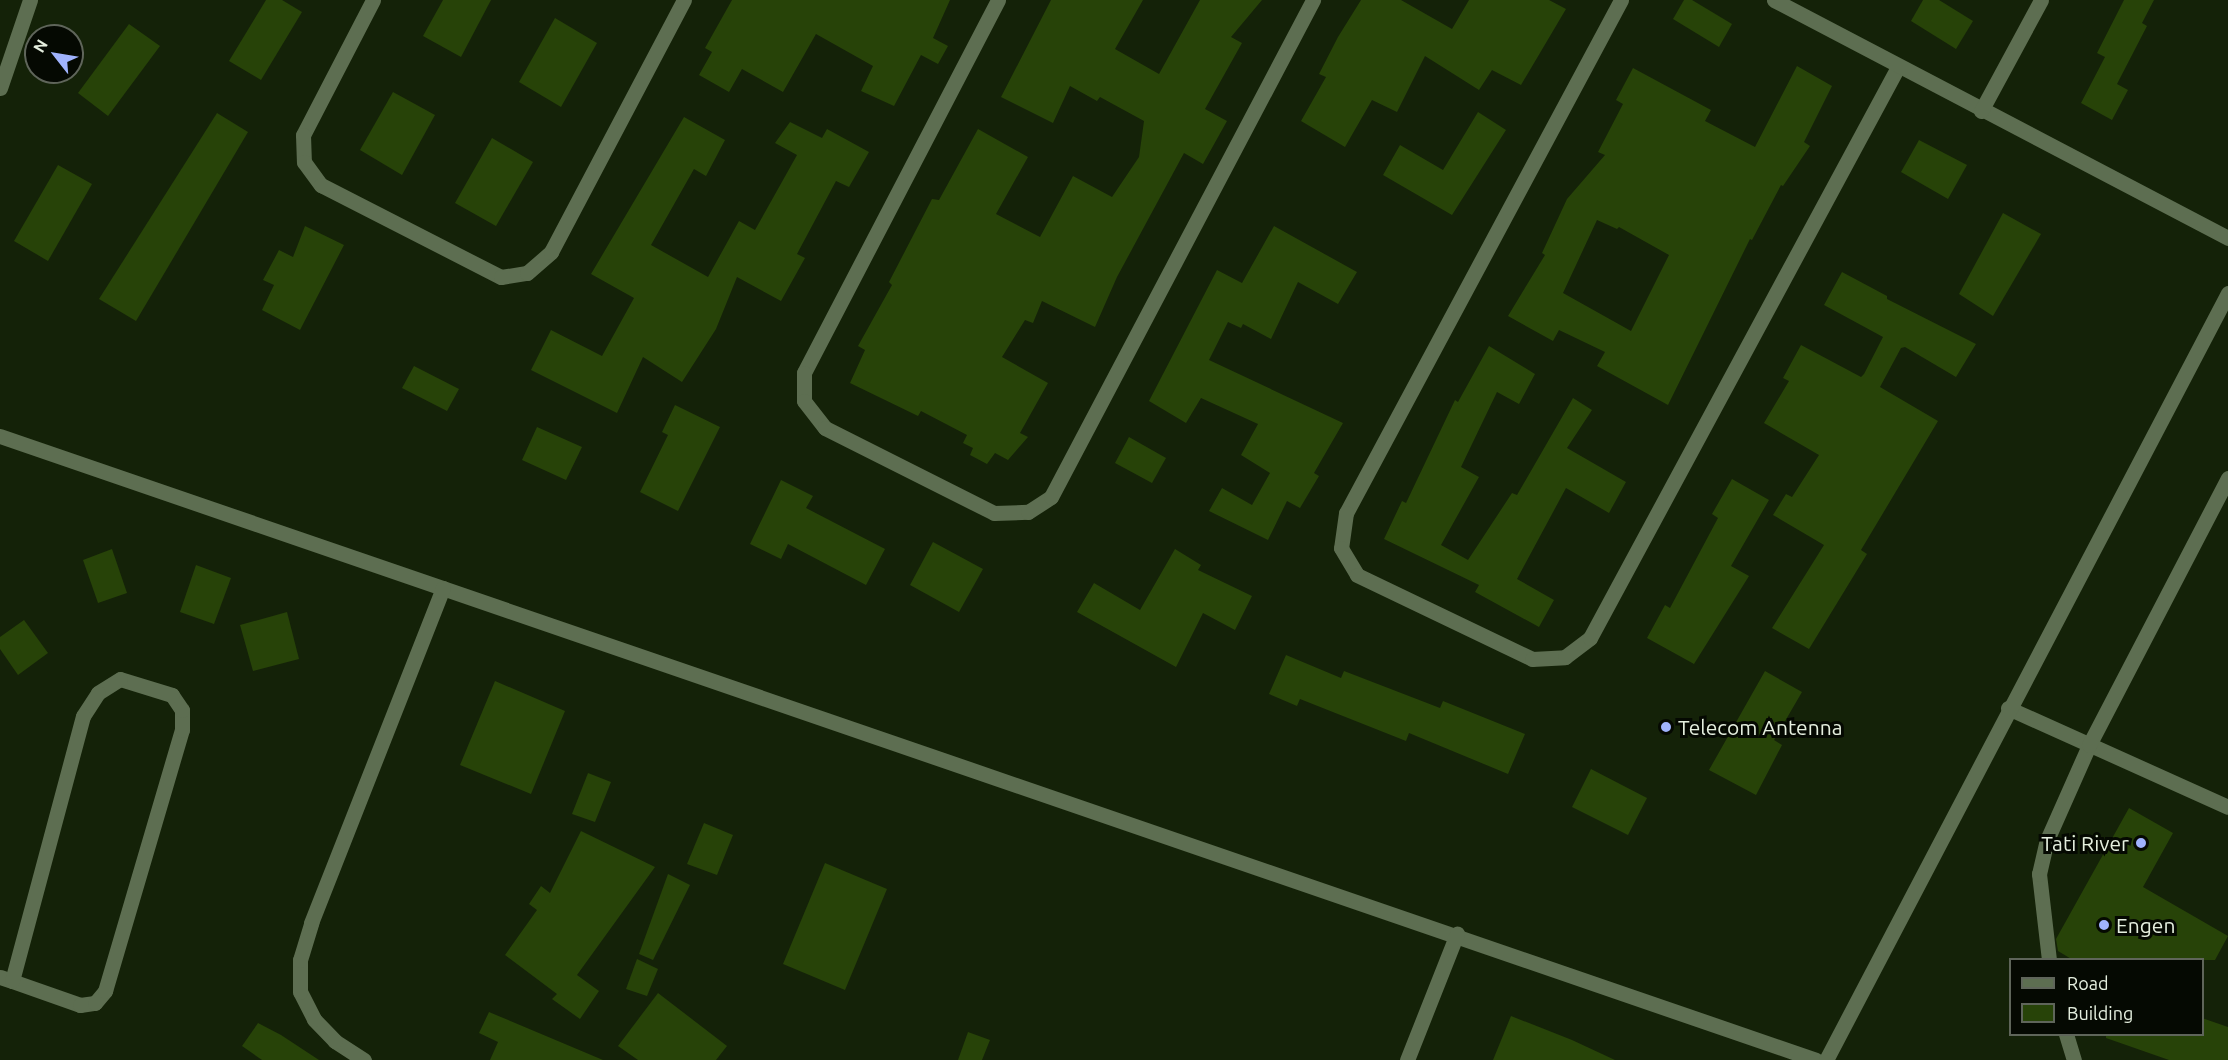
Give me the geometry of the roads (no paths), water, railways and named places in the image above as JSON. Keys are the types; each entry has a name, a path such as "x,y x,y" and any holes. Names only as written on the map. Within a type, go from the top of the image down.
{"street":[{"path":"0,88 30,0"},
{"path":"373,0 303,135 304,162 321,184 501,277 527,273 551,252 684,0"},
{"path":"998,0 804,373 804,401 825,429 994,513 1028,512 1051,497 1313,0"},
{"path":"1621,0 1346,513 1341,548 1357,575 1532,659 1565,657 1590,638 1898,67"},
{"path":"1774,0 1981,111 2228,238"},
{"path":"1981,111 2041,0"},
{"path":"1826,1060 2008,708 2228,293"},
{"path":"0,436 1457,934 1816,1060"},
{"path":"2049,958 2039,874 2047,840 2089,745 2228,478"},
{"path":"364,1060 335,1041 314,1019 300,992 300,960 311,923 443,588"},
{"path":"120,679 172,695 182,710 182,730 105,991 95,1003 80,1005 6,979 83,716 98,693 120,679"},
{"path":"2008,708 2228,807"},
{"path":"1407,1060 1457,934"},
{"path":"2066,1036 2074,1060"}],"place":[{"name":"Telecom Antenna","path":"1666,727"},
{"name":"Tati River","path":"2141,843"},
{"name":"Engen","path":"2104,925"}]}
